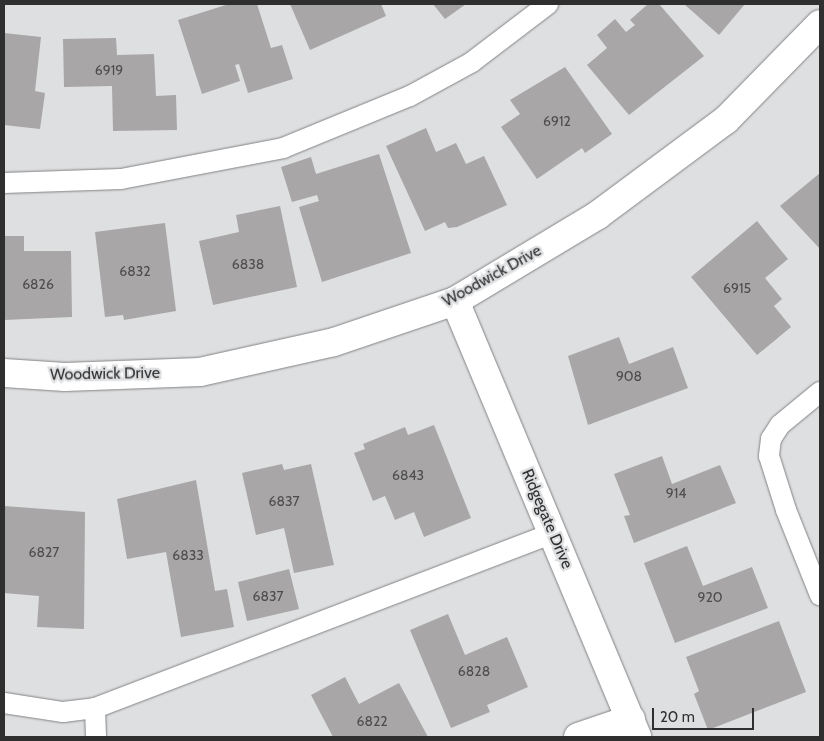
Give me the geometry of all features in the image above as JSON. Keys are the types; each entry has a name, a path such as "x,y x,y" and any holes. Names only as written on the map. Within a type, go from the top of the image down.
{"street":[{"name":"Woodwick Drive","path":"4,373 65,377 200,372 334,342 455,301 598,215 726,120 820,24"},
{"name":"Ridgegate Drive","path":"455,301 634,728"},
{"path":"578,737 634,728"}],"lane":[{"path":"4,183 121,180 283,148 410,96 472,62 548,4"},
{"path":"820,392 780,425 771,439 769,456 786,510 820,595"},
{"path":"4,703 63,712 95,708 552,532"},
{"path":"95,708 96,737"}],"building":[{"path":"229,4 257,4 271,48 282,45 293,79 248,93 239,64 235,65 240,81 202,94 178,20"},
{"path":"290,4 381,4 386,16 310,50"},
{"path":"433,4 466,4 445,19"},
{"path":"648,4 659,4 704,56 629,115 587,65 607,48 597,35 615,19 626,32 635,25 630,20"},
{"path":"684,4 745,4 719,35"},
{"path":"4,33 41,37 35,91 45,93 40,129 4,125"},
{"path":"116,38 117,55 154,54 156,96 176,95 177,130 113,131 112,86 64,87 63,39"},
{"path":"565,67 612,134 585,153 582,148 537,179 501,127 520,114 510,100"},
{"path":"426,128 436,152 456,143 466,164 484,156 507,205 457,227 448,228 445,222 425,231 386,146"},
{"path":"379,154 411,253 322,282 299,207 319,201 317,195 292,202 281,167 311,157 316,174"},
{"path":"820,173 820,249 780,206"},
{"path":"280,206 297,287 213,305 199,241 239,232 236,215"},
{"path":"757,221 788,259 765,278 782,299 774,306 791,327 757,355 691,277"},
{"path":"165,223 176,311 124,320 123,315 105,317 95,232"},
{"path":"4,236 24,236 24,251 71,251 72,317 4,320"},
{"path":"619,337 629,364 673,347 688,388 588,425 568,356"},
{"path":"434,425 471,518 424,537 414,512 395,520 385,496 373,501 354,453 365,449 363,444 405,427 408,435"},
{"path":"662,456 672,484 720,465 736,503 634,543 624,516 630,515 614,474"},
{"path":"282,464 284,470 311,464 334,565 294,573 284,528 256,535 242,473"},
{"path":"196,480 215,591 227,589 234,627 181,637 166,552 127,559 117,499"},
{"path":"4,506 85,512 84,629 37,627 39,596 4,593"},
{"path":"687,546 703,586 752,567 768,608 675,643 644,563"},
{"path":"289,569 299,609 247,621 238,582"},
{"path":"448,614 465,655 507,637 528,687 487,705 490,712 451,728 410,630"},
{"path":"779,621 806,692 708,730 694,694 699,691 686,657"},
{"path":"345,677 359,704 399,683 428,737 333,737 311,695"}]}
